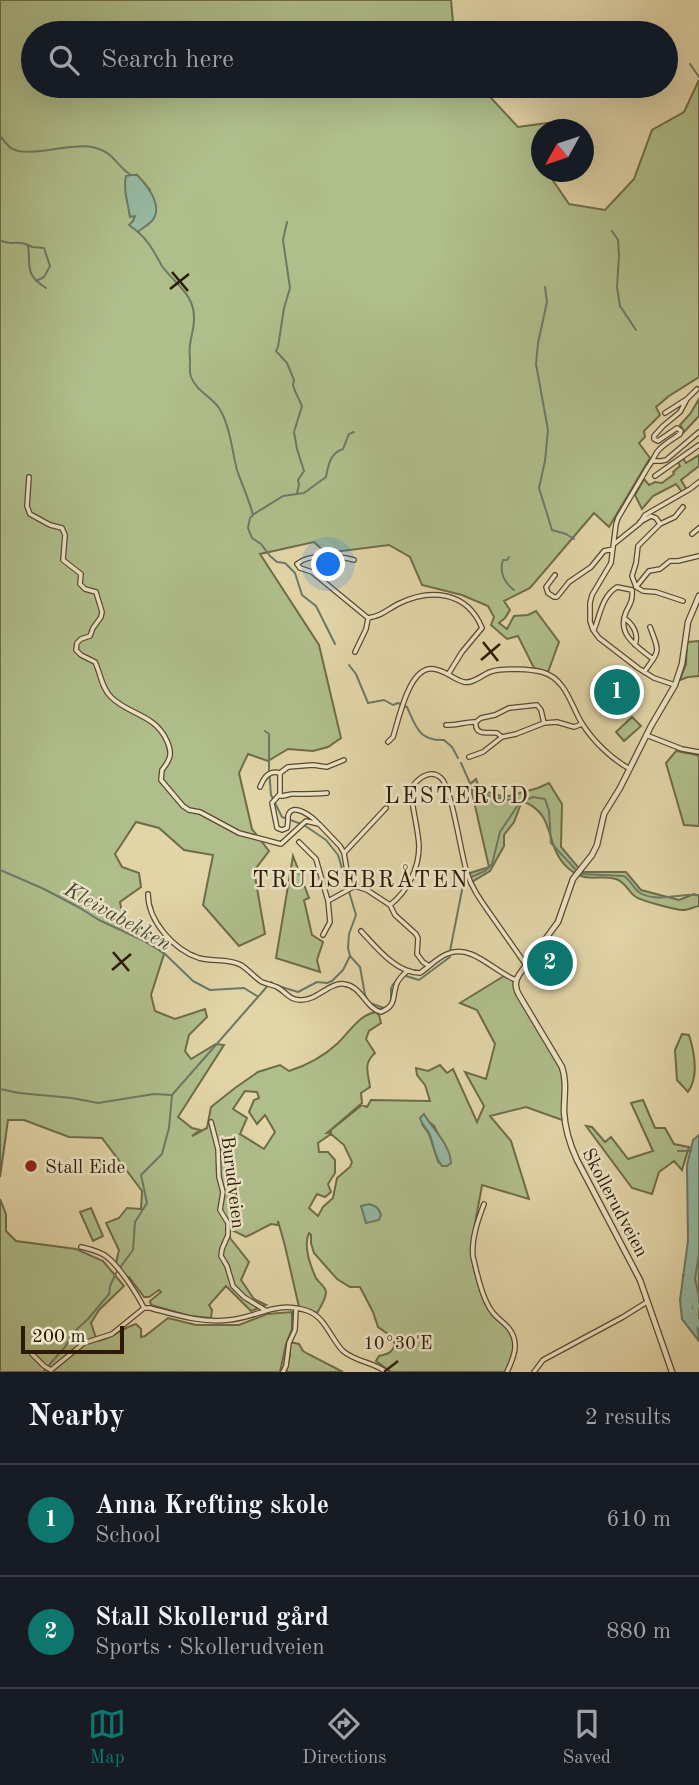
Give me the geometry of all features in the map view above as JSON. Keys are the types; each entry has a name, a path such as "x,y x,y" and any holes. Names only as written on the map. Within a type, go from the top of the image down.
{"street":[{"path":"676,685 654,678 604,643 593,630 589,614 592,595 611,563 618,518 659,449 681,434 681,431 677,428 660,440 656,440 654,436 680,412 696,389"},
{"path":"665,413 687,399"},
{"path":"653,461 666,460 698,433"},
{"path":"655,476 699,445"},
{"path":"29,477 27,506 30,514 62,528 65,535 63,560 81,574 82,587 98,594 101,617 94,624 90,636 79,640 76,650 96,664 104,688 112,698 152,720 160,728 168,742 170,759 162,770 161,780 177,800 189,810 200,812 239,833 278,844 286,841 306,821 318,824"},
{"path":"640,523 645,515 699,482"},
{"path":"653,659 635,645 624,630 624,618 633,599 632,576 637,550 640,543 660,524 675,517 683,508"},
{"path":"555,575 546,587 548,593 557,597 569,582 640,523 651,516 660,524"},
{"path":"692,534 699,528"},
{"path":"354,560 330,556 302,560 297,564 300,568 312,572 368,618"},
{"path":"634,588 649,571 660,569 670,561 699,556"},
{"path":"593,630 596,628 598,613 613,588 656,592 683,601"},
{"path":"368,618 382,614 396,605 432,594 453,597 478,620 482,628 461,652 449,673"},
{"path":"361,931 405,973 420,973 452,953 464,952 480,958 516,980 558,922 573,879 599,840 604,814 676,685 688,622 699,596"},
{"path":"355,652 368,618"},
{"path":"624,618 631,624 636,635 635,645"},
{"path":"644,672 658,647 650,627"},
{"path":"388,742 393,737 410,688 418,674 429,669 449,673 461,681 469,682 496,670 533,671 545,673 558,682 574,705 582,724 614,759 630,769"},
{"path":"446,725 476,722 509,708 537,705 544,723"},
{"path":"476,722 475,726 481,733 497,733 502,737"},
{"path":"469,757 483,752 502,737 544,723 574,727 582,724"},
{"path":"646,735 682,749 699,752"},
{"path":"344,760 327,767 288,767 281,773 281,790 272,803 276,826 282,830 287,828 291,811 307,813 334,839 344,853 347,871 355,886 390,905 395,915 416,934 417,954 429,966"},
{"path":"261,787 269,774 281,773"},
{"path":"390,905 408,886 417,862 419,846 411,790 423,776 435,775 441,778 448,791 470,883 526,965"},
{"path":"278,796 327,793"},
{"path":"344,853 386,808"},
{"path":"299,842 315,856 328,901 330,922 323,935"},
{"path":"328,901 355,886"},
{"path":"148,894 152,913 161,929 171,939 199,958 236,963 290,997 301,1000 317,996 336,985 346,984 359,991 372,1008 381,1012 393,1003 396,984 405,973"},
{"name":"Skollerudveien","path":"516,980 515,986 519,995 562,1067 565,1080 566,1130 573,1153 630,1258 649,1301 672,1372"},
{"name":"Burudveien","path":"211,1122 218,1149 222,1192 220,1210 228,1223 228,1235 221,1256 233,1286 244,1297 265,1310"},
{"path":"484,1204 477,1225 473,1257 488,1306 514,1337 514,1356 507,1372"},
{"path":"80,1247 104,1254 135,1292 144,1308"},
{"path":"534,1372 543,1360 649,1301"},
{"path":"32,1354 48,1368 84,1343 112,1334 144,1308 212,1321 244,1318 282,1307 307,1311 317,1316 350,1356 376,1365 386,1372"},
{"path":"283,1372 289,1343 295,1330 296,1309"}],"shaded area":[{"path":"0,0 451,0 453,21 21,21 21,98 491,98 518,127 531,125 531,182 554,182 569,204 605,210 634,179 652,130 684,112 699,80 699,377 656,407 660,415 644,431 645,437 639,443 650,458 609,527 594,513 530,588 504,601 510,610 499,623 507,629 514,616 528,615 536,611 559,642 548,672 534,668 518,636 507,639 491,625 494,617 488,606 462,595 422,585 410,557 389,545 326,553 314,542 260,554 319,645 341,738 328,747 313,751 288,749 268,761 248,754 239,773 252,829 269,851 254,871 265,934 239,946 203,905 213,855 184,850 159,828 136,822 115,854 122,867 139,873 141,887 120,902 125,930 142,936 164,954 151,995 155,1011 175,1019 205,1009 207,1017 189,1035 185,1051 191,1059 216,1044 224,1045 178,1117 192,1128 200,1130 192,1136 207,1128 211,1107 258,1072 280,1065 289,1071 309,1063 338,1043 360,1020 376,1012 381,1023 369,1031 366,1039 375,1053 368,1065 370,1087 361,1093 362,1103 327,1133 331,1133 331,1130 362,1105 367,1107 371,1100 430,1101 416,1068 428,1071 440,1065 447,1073 453,1069 477,1122 484,1106 465,1072 486,1079 495,1044 477,1010 460,1003 504,976 516,980 516,989 562,1067 565,1121 526,1107 490,1116 511,1141 529,1199 482,1185 473,1239 472,1261 484,1301 514,1341 514,1352 506,1372 391,1372 376,1361 379,1356 391,1351 395,1344 388,1334 378,1327 360,1287 350,1287 337,1279 314,1253 309,1233 307,1250 310,1261 326,1295 317,1313 299,1307 278,1221 278,1225 271,1224 246,1237 230,1229 230,1238 249,1262 241,1280 254,1299 266,1305 251,1311 226,1286 209,1305 212,1310 211,1318 190,1316 151,1305 150,1301 161,1292 159,1290 149,1297 144,1297 129,1277 127,1278 116,1263 119,1250 106,1223 119,1218 127,1208 141,1209 142,1191 102,1138 69,1137 24,1120 8,1120 0,1177","holes":["137,175 150,190 138,231 133,221 135,216 130,216 128,198","245,1091 257,1092 259,1098 254,1100 249,1112 257,1124 265,1115 275,1132 264,1149 240,1134 247,1118 233,1109","427,1120 434,1126 443,1143 438,1161 429,1134 422,1124","331,1134 344,1145 352,1162 337,1178 333,1198 318,1216 309,1208 317,1194 325,1197 331,1192 328,1184 335,1173 335,1160 328,1152 319,1152 318,1143"]},
{"path":"137,175 145,184 153,196 156,209 152,221 138,232 129,225 135,216 130,217 125,181 126,176"},
{"path":"699,399 699,416 684,432 680,425"},
{"path":"699,455 699,466 681,480 687,490 682,492 676,484 653,496 642,509 635,495 644,479 649,485 662,483 674,474 680,466 677,461 682,457 686,463"},
{"path":"699,641 699,676 680,680 686,664 687,644"},
{"path":"632,717 641,726 624,741 616,732"},
{"path":"676,751 699,757 699,826 684,825 666,763"},
{"path":"476,779 480,790 505,797 549,783 562,804 561,847 582,872 626,872 641,890 679,900 694,894 699,896 699,906 683,910 659,905 636,897 616,879 576,874 561,860 541,814 522,801 514,822 504,835 504,846 490,871 470,883 467,874 489,867 470,784"},
{"path":"293,856 309,898 304,900 312,935 323,942 317,960 320,972 276,958"},
{"path":"682,1034 689,1035 694,1057 694,1079 688,1092 677,1080 675,1050"},
{"path":"643,1100 655,1128 665,1128 674,1144 689,1147 682,1170 674,1161 659,1172 652,1194 632,1188 586,1126 592,1127 605,1142 611,1137 628,1159 653,1151 631,1103"},
{"path":"424,1114 448,1150 451,1163 447,1166 442,1166 437,1159 429,1133 420,1118"},
{"path":"699,1135 699,1254 695,1279 699,1303 693,1306 699,1341 682,1319 680,1300 688,1241 687,1165 693,1140"},
{"path":"0,1199 6,1214 6,1231 16,1241 76,1249 103,1261 124,1286 99,1310 91,1323 97,1341 136,1324 141,1329 141,1337 145,1336 168,1318 196,1325 239,1325 267,1314 292,1312 292,1329 280,1372 0,1372"},
{"path":"369,1204 377,1208 381,1215 379,1220 366,1223 361,1206"},
{"path":"91,1208 103,1236 93,1241 80,1212"},
{"path":"699,1251 699,1337 688,1317 683,1275"},
{"path":"290,1342 299,1344 303,1351 343,1372 286,1372"}],"waterway":[{"path":"690,64 699,77"},
{"path":"0,136 11,148 18,151 83,146 100,149 131,175"},
{"path":"287,222 283,240 290,288 276,351 287,363 302,406 294,432 304,471 298,480 297,493"},
{"path":"612,231 618,240 617,287 620,306 636,330"},
{"path":"138,232 191,303 194,319 190,375 219,408 226,422 237,470 253,515 248,528 252,538 277,562 285,563 295,573 302,595 316,606 335,644"},
{"path":"0,240 28,245 31,274 46,288"},
{"path":"28,245 44,248 50,266 44,277 36,281"},
{"path":"545,287 547,302 536,364 548,430 539,488 552,530 574,539"},
{"path":"254,514 283,496 304,493 326,477 332,457 343,449 349,434 354,432"},
{"path":"509,557 503,560 502,572 514,590"},
{"path":"349,665 356,674 368,703 384,700 393,705 398,703 407,707 420,731 429,738 444,740 458,758"},
{"path":"43,1372 109,1294 116,1273 133,1250 135,1222 147,1203 141,1175 162,1154 169,1128 172,1095 271,982 298,992 317,982 327,983 343,970 350,956 349,934 356,915 338,855 326,840 304,825 282,817 271,795 269,734 265,731"},
{"path":"461,763 473,790 519,802"},
{"path":"471,877 485,871 492,864 500,832 520,802 533,797 545,799 549,811 551,843 576,870"},
{"name":"Kleivabekken","path":"0,870 44,889 140,939 164,953 193,981 210,990 244,988 257,996"},
{"path":"581,874 624,876 640,893 647,896 662,898 699,895"},
{"path":"450,951 464,880"},
{"path":"350,956 360,967 367,999"},
{"path":"406,976 419,980 450,957"},
{"path":"392,986 402,974"},
{"path":"391,988 391,1000"},
{"path":"370,1003 384,1008"},
{"path":"0,1089 98,1103 154,1094 171,1095"},
{"path":"678,1151 691,1151"},
{"path":"694,1297 694,1318 699,1325"}],"place":[{"name":"Anna Krefting skole","path":"617,692"},
{"name":"Stall Skollerud gård","path":"550,963"},
{"name":"Stall Eide","path":"31,1166"}],"district":[{"name":"LESTERUD","path":"457,795"},
{"name":"TRULSEBRÅTEN","path":"361,879"}]}
